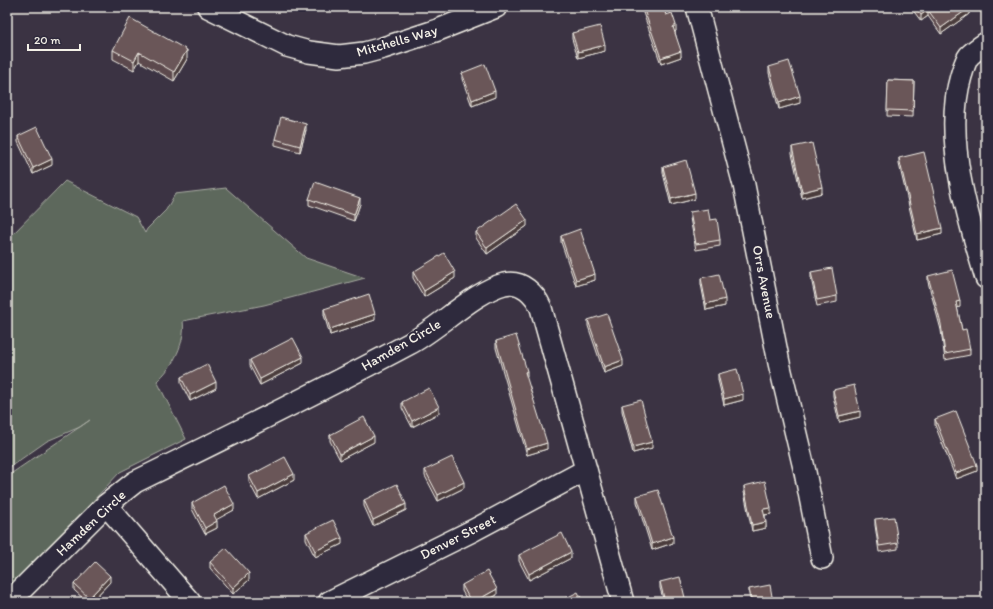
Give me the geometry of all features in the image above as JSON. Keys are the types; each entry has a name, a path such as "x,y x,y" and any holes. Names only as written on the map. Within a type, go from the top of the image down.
{"street":[{"name":"Mitchells Way","path":"208,7 287,46 309,52 339,56 364,53 383,48 438,30 496,7"},
{"name":"Orrs Avenue","path":"697,7 741,172 759,255 779,363 805,472 822,558"},
{"path":"986,44 968,57 959,83 954,119 956,148 964,194 986,278"},
{"name":"Hamden Circle","path":"9,602 106,505 135,482 411,344 480,296 505,284 512,283 524,287 537,299 623,602"},
{"name":"Denver Street","path":"329,602 474,530 586,470"},
{"path":"106,505 190,602"}],"shaded area":[{"path":"65,181 136,217 145,233 147,229 166,210 175,194 226,188 306,258 365,278 264,305 183,321 182,337 177,354 168,369 157,381 186,439 120,472 7,593 7,483 12,473 79,427 47,441 7,469 7,240"}],"building":[{"path":"643,7 663,7 666,15 672,13 676,25 673,27 681,51 661,58"},
{"path":"915,7 969,8 941,28 928,10 921,15"},
{"path":"130,18 187,50 174,72 139,52 134,61 113,50"},
{"path":"600,26 605,45 578,52 572,33"},
{"path":"789,61 800,96 779,103 769,67"},
{"path":"485,64 495,91 472,100 462,73"},
{"path":"888,80 914,81 913,111 887,110"},
{"path":"281,117 306,124 300,146 275,139"},
{"path":"37,127 52,159 33,168 18,136"},
{"path":"812,143 822,187 802,192 792,147"},
{"path":"924,152 942,228 917,234 899,158"},
{"path":"686,160 695,193 671,199 663,167"},
{"path":"315,182 360,198 354,215 309,199"},
{"path":"516,204 527,220 487,248 476,232"},
{"path":"708,209 710,220 717,219 720,240 696,244 690,212"},
{"path":"580,229 595,274 576,280 561,236"},
{"path":"444,253 455,272 424,291 413,272"},
{"path":"832,268 837,296 817,300 811,272"},
{"path":"952,270 960,301 956,302 962,330 966,329 970,349 945,354 941,324 928,276"},
{"path":"719,274 725,299 706,304 701,278"},
{"path":"369,294 375,314 330,329 324,309"},
{"path":"607,314 623,360 604,367 588,320"},
{"path":"516,335 527,371 525,372 547,443 527,449 496,341"},
{"path":"293,338 303,357 260,379 250,360"},
{"path":"207,364 216,382 190,395 181,377"},
{"path":"737,369 743,394 724,399 718,374"},
{"path":"854,385 860,411 839,416 833,390"},
{"path":"429,388 439,407 412,421 402,402"},
{"path":"641,400 652,442 633,447 622,405"},
{"path":"956,411 977,465 956,473 935,419"},
{"path":"364,417 374,436 340,454 330,435"},
{"path":"285,457 294,474 258,493 249,476"},
{"path":"452,457 464,482 438,495 425,470"},
{"path":"765,481 771,508 763,509 766,522 752,525 744,486"},
{"path":"397,484 406,504 373,520 364,500"},
{"path":"224,485 234,504 214,515 217,521 205,528 192,503"},
{"path":"658,490 673,537 652,544 637,496"},
{"path":"894,517 898,543 879,546 875,519"},
{"path":"333,520 342,538 315,551 306,533"},
{"path":"562,533 571,552 529,574 519,555"},
{"path":"226,548 249,573 233,588 210,562"},
{"path":"95,562 110,576 89,598 74,584"},
{"path":"487,571 497,589 474,602 471,602 462,585"},
{"path":"680,577 686,602 665,602 660,582"},
{"path":"770,585 773,602 752,602 749,589"},
{"path":"578,592 583,602 558,602"}]}
